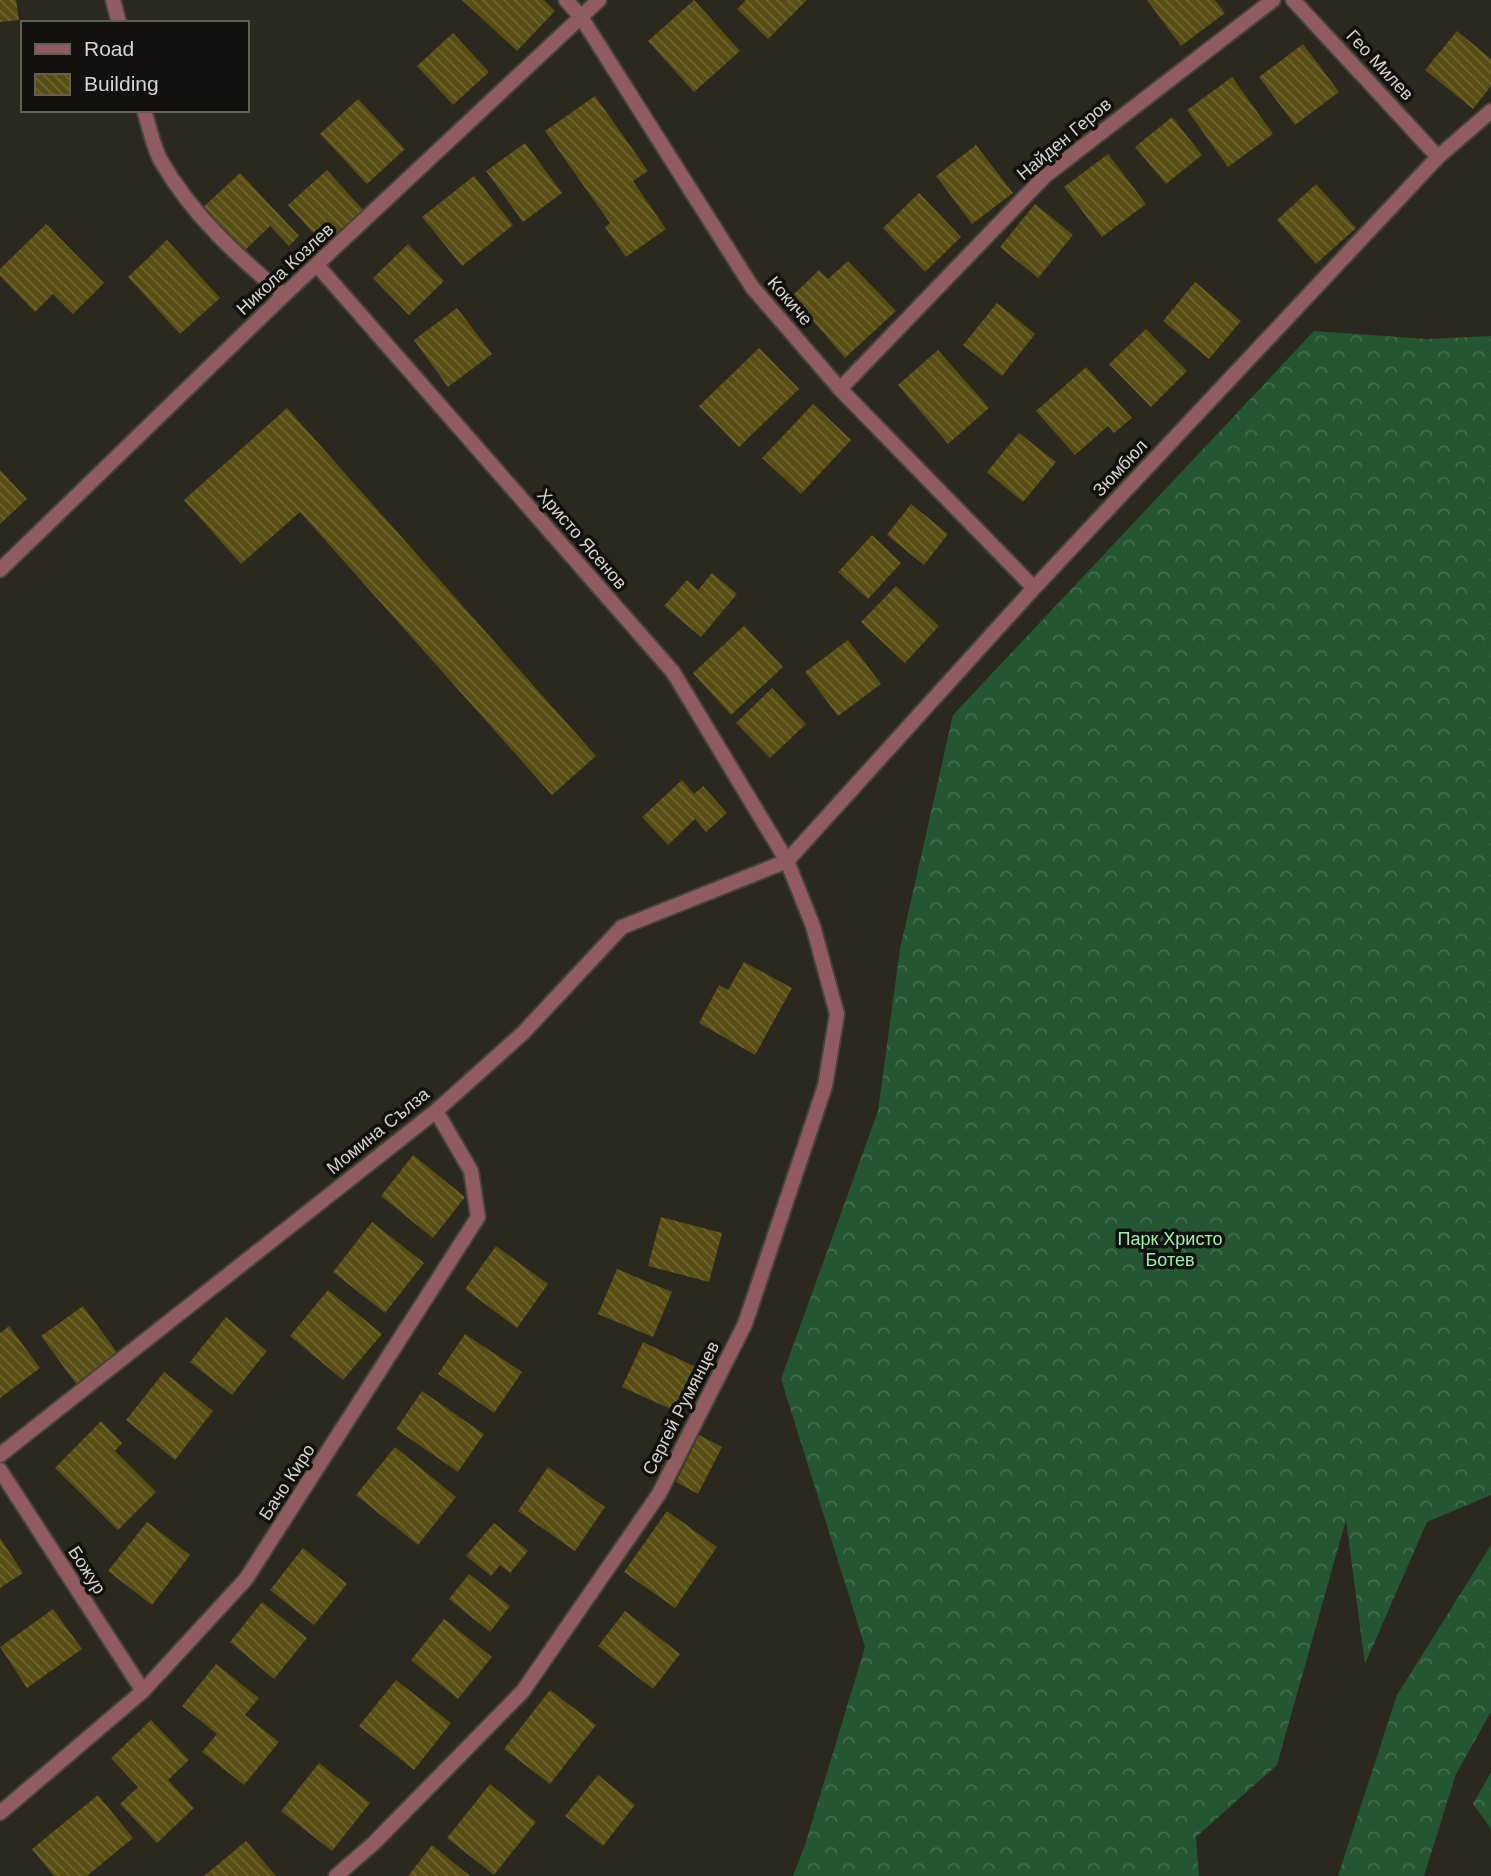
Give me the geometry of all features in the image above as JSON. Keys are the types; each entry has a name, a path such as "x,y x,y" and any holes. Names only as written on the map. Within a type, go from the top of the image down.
{"street":[{"path":"113,0 118,21"},
{"name":"Кокиче","path":"566,0 581,17 752,287 840,388 1034,588"},
{"name":"Никола Козлев","path":"0,570 284,295 599,0"},
{"name":"Найден Геров","path":"840,388 1045,176 1273,0"},
{"name":"Гео Милев","path":"1293,0 1438,157"},
{"name":"Зюмбюл","path":"787,861 1034,588 1438,157 1491,111"},
{"path":"145,112 160,159 198,216 284,295"},
{"name":"Христо Ясенов","path":"317,265 673,672 787,861"},
{"name":"Момина Сълза","path":"0,1455 436,1111 523,1032 622,927 787,861"},
{"name":"Сергей Румянцев","path":"335,1876 374,1843 523,1691 659,1494 745,1324 825,1086 837,1014 813,926 787,861"},
{"name":"Бачо Киро","path":"0,1813 143,1691 246,1579 478,1217 471,1171 436,1111"},
{"name":"Божур","path":"0,1470 143,1691"}],"green space":[{"name":"Парк Христо Ботев","path":"1314,331 1427,339 1491,336 1491,1495 1427,1522 1365,1664 1346,1520 1277,1765 1196,1837 1199,1876 793,1876 805,1845 865,1647 781,1379 878,1111 900,949 953,715"},
{"path":"1491,1545 1491,1712 1456,1774 1424,1876 1338,1876 1397,1695"},
{"path":"1491,1772 1491,1829 1473,1804"}],"building":[{"path":"0,0 16,0 19,20 0,22"},
{"path":"462,0 544,0 555,11 517,51"},
{"path":"694,0 740,51 694,92 648,41"},
{"path":"746,0 807,0 768,39 737,9"},
{"path":"1147,0 1215,0 1225,13 1181,46"},
{"path":"1457,31 1491,59 1491,86 1473,109 1425,70"},
{"path":"453,33 489,72 453,105 417,66"},
{"path":"1303,44 1339,92 1295,125 1259,77"},
{"path":"1232,77 1273,134 1228,167 1187,110"},
{"path":"595,96 648,171 633,181 666,229 626,257 605,227 610,223 545,131"},
{"path":"358,99 405,149 367,184 320,134"},
{"path":"1172,117 1202,155 1166,184 1135,147"},
{"path":"525,143 562,193 523,222 486,171"},
{"path":"976,145 1013,193 972,224 936,176"},
{"path":"1108,154 1146,204 1102,237 1064,187"},
{"path":"327,170 363,210 324,245 288,205"},
{"path":"240,173 299,236 289,246 270,226 240,255 199,211"},
{"path":"474,176 513,225 462,266 422,217"},
{"path":"1316,184 1356,228 1316,264 1277,220"},
{"path":"919,193 961,237 925,272 883,228"},
{"path":"1035,204 1073,235 1038,278 1000,247"},
{"path":"46,224 104,283 73,314 53,294 35,312 0,276 0,269"},
{"path":"167,240 220,298 180,334 128,277"},
{"path":"408,244 444,281 409,315 373,278"},
{"path":"848,261 896,311 845,358 792,296 819,270 828,279"},
{"path":"1195,282 1241,321 1209,359 1163,321"},
{"path":"997,303 1035,334 1002,376 963,345"},
{"path":"457,308 492,354 448,387 414,340"},
{"path":"1146,329 1187,371 1151,407 1109,364"},
{"path":"759,348 799,389 739,447 699,406"},
{"path":"938,350 989,408 948,444 898,385"},
{"path":"1086,367 1132,418 1114,433 1108,426 1075,455 1036,411"},
{"path":"813,404 851,440 801,494 762,458"},
{"path":"287,408 596,756 552,795 300,512 241,564 184,500"},
{"path":"1019,433 1056,462 1023,502 987,472"},
{"path":"0,470 27,499 0,524"},
{"path":"911,504 948,534 924,565 887,535"},
{"path":"872,535 901,563 868,599 838,572"},
{"path":"712,573 737,594 701,637 664,606 687,580 698,590"},
{"path":"896,586 939,626 905,663 861,622"},
{"path":"744,626 783,667 731,715 693,673"},
{"path":"848,640 881,684 838,716 805,672"},
{"path":"772,688 806,724 770,758 736,723"},
{"path":"682,780 694,794 703,786 727,813 706,832 695,819 668,845 642,817"},
{"path":"744,962 792,988 755,1055 699,1023 719,985 728,990"},
{"path":"413,1155 465,1197 433,1238 381,1196"},
{"path":"661,1217 722,1233 709,1282 648,1266"},
{"path":"372,1222 424,1263 385,1313 333,1272"},
{"path":"496,1246 548,1284 517,1328 465,1289"},
{"path":"617,1269 672,1292 653,1337 598,1314"},
{"path":"328,1290 382,1334 343,1380 290,1336"},
{"path":"83,1306 119,1355 77,1385 41,1336"},
{"path":"226,1317 267,1351 232,1395 190,1362"},
{"path":"9,1326 40,1368 0,1398 0,1333"},
{"path":"465,1334 522,1372 494,1413 438,1374"},
{"path":"643,1342 696,1367 675,1411 622,1387"},
{"path":"164,1372 213,1411 175,1460 126,1420"},
{"path":"422,1391 484,1434 458,1472 396,1429"},
{"path":"101,1421 122,1443 115,1451 156,1492 118,1530 55,1468"},
{"path":"699,1435 722,1447 698,1494 676,1482"},
{"path":"395,1447 456,1497 418,1545 356,1495"},
{"path":"548,1467 605,1507 575,1551 518,1511"},
{"path":"667,1511 717,1547 675,1608 624,1572"},
{"path":"147,1522 190,1555 152,1605 108,1571"},
{"path":"494,1523 528,1551 510,1573 500,1565 491,1576 466,1556"},
{"path":"0,1538 23,1573 0,1588"},
{"path":"303,1548 347,1584 314,1625 270,1590"},
{"path":"469,1574 510,1606 490,1632 449,1599"},
{"path":"262,1602 307,1638 274,1679 230,1642"},
{"path":"53,1609 82,1649 27,1688 0,1647"},
{"path":"625,1611 680,1654 653,1689 598,1646"},
{"path":"444,1619 492,1657 458,1699 411,1660"},
{"path":"216,1664 259,1698 245,1715 279,1742 244,1785 202,1752 217,1734 182,1706"},
{"path":"396,1680 451,1723 414,1770 359,1726"},
{"path":"550,1690 596,1725 550,1784 504,1749"},
{"path":"151,1720 189,1760 168,1780 194,1808 157,1843 120,1804 138,1787 111,1758"},
{"path":"319,1763 370,1803 332,1851 281,1811"},
{"path":"598,1775 635,1805 603,1846 565,1816"},
{"path":"490,1784 536,1822 494,1875 447,1838"},
{"path":"98,1795 133,1838 87,1876 54,1876 32,1849"},
{"path":"246,1841 276,1876 204,1876"},
{"path":"432,1845 470,1876 408,1876"}]}
